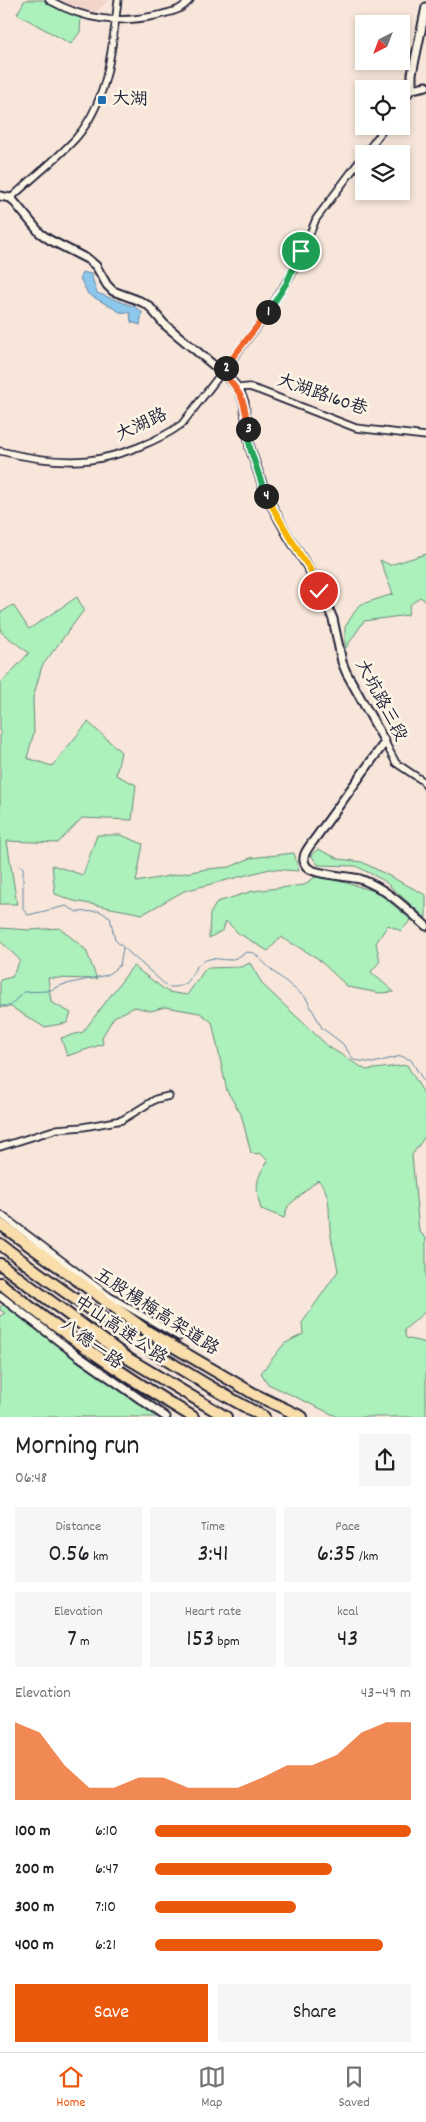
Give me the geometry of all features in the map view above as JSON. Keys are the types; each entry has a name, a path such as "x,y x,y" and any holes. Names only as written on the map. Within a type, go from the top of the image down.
{"highway":[{"name":"五股楊梅高架道路","path":"0,1224 147,1331 256,1395 302,1417"},
{"name":"中山高速公路","path":"0,1244 85,1308 203,1384 264,1417"},
{"name":"中山高速公路","path":"0,1264 129,1359 226,1417"},
{"path":"0,1283 24,1303 134,1382 193,1417"}],"street":[{"path":"49,0 68,10 116,20 136,20 181,10 190,0"},
{"path":"0,196 11,198 75,138 87,123 97,103 109,68 118,0"},
{"path":"410,92 426,7"},
{"path":"412,89 426,86"},
{"name":"大湖路","path":"371,145 379,135"},
{"name":"大湖路","path":"0,451 21,456 88,460 114,455 151,441 178,427 189,417 277,299 297,265 316,219 355,166"},
{"name":"大坑路三段","path":"11,198 40,233 89,260 96,266 107,285 113,291 149,306 164,324 223,373 238,388 244,402 250,448 266,495 287,534 310,569 327,605 333,619 342,662 346,672 396,764 426,786"},
{"name":"大湖路160巷","path":"238,388 249,387 261,391 356,428 426,436"},
{"path":"385,742 307,850 304,863 312,871 352,877 376,885 426,926"},
{"path":"0,1147 57,1129 84,1127 122,1120 156,1099 169,1096"},
{"path":"0,1214 101,1290 179,1337"},
{"name":"八德一路","path":"0,1296 77,1356 166,1417"}],"shaded area":[{"path":"53,0 109,0 93,15 86,15"}],"green space":[{"path":"25,0 47,0 81,16 80,32 71,44 17,14"},
{"path":"426,554 426,601 420,597 410,605 408,615 364,621 345,649 345,627 359,605 393,594 380,560 390,565"},
{"path":"77,597 84,610 42,666 33,698 34,732 27,758 52,766 88,722 121,752 116,775 136,785 132,820 82,818 58,843 7,841 17,904 0,904 0,684 29,653 1,632 0,613 13,605 29,629"},
{"path":"97,835 121,835 143,844 136,882 207,869 230,867 250,858 294,853 299,871 270,869 184,891 143,914 74,901 55,894 52,865 83,875"},
{"path":"318,849 339,859 362,862 426,895 426,918 383,880 356,866 318,865 311,855"},
{"path":"318,875 378,892 411,920 401,931 388,925 376,943 380,961 371,972 394,992 379,993 348,987 317,958 281,937 268,951 238,933 226,921 223,930 209,938 210,914 217,902 253,891 304,885"},
{"path":"0,928 31,930 60,928 86,950 97,979 48,978 51,1002 71,1013 67,1023 44,1027 11,1007 0,1007 0,980 12,977 20,960 0,941"},
{"path":"250,963 263,985 329,1047 366,1070 407,1065 426,1097 426,1135 412,1155 419,1231 426,1238 426,1311 404,1330 406,1338 426,1343 426,1417 338,1417 268,1384 261,1373 284,1344 303,1334 302,1323 338,1271 326,1191 318,1180 288,1206 284,1218 261,1209 257,1184 268,1161 261,1154 251,1153 241,1114 227,1091 212,1022 200,1013 165,1007 151,1011 135,1007 114,1017 102,1037 103,1044 67,1056 61,1038 83,1032 133,966 168,992 187,995 206,968 241,967"},
{"path":"5,1303 94,1372 159,1417 0,1417 0,1316 5,1313 0,1310 0,1307"}],"water":[{"path":"82,272 91,274 97,293 135,307 142,312 140,325 131,322 130,313 120,312 88,294 80,278"}],"waterway":[{"path":"19,864 23,868 23,909 28,915 66,906 77,912 99,911 110,917 115,940 168,987 184,984 196,968 206,960 230,960 247,952 254,953 306,998 322,1028 342,1043 354,1060 373,1063 401,1056 411,1060 426,1085"},
{"path":"0,1006 10,1006 23,992 48,991 62,985 107,975 120,965 123,948"}],"place":[{"name":"大湖","path":"102,100"}],"route":[{"path":"301,251 297,265 277,299 223,373 238,388 244,402 250,448 256,460 266,495 287,534 310,569 319,591"}]}
